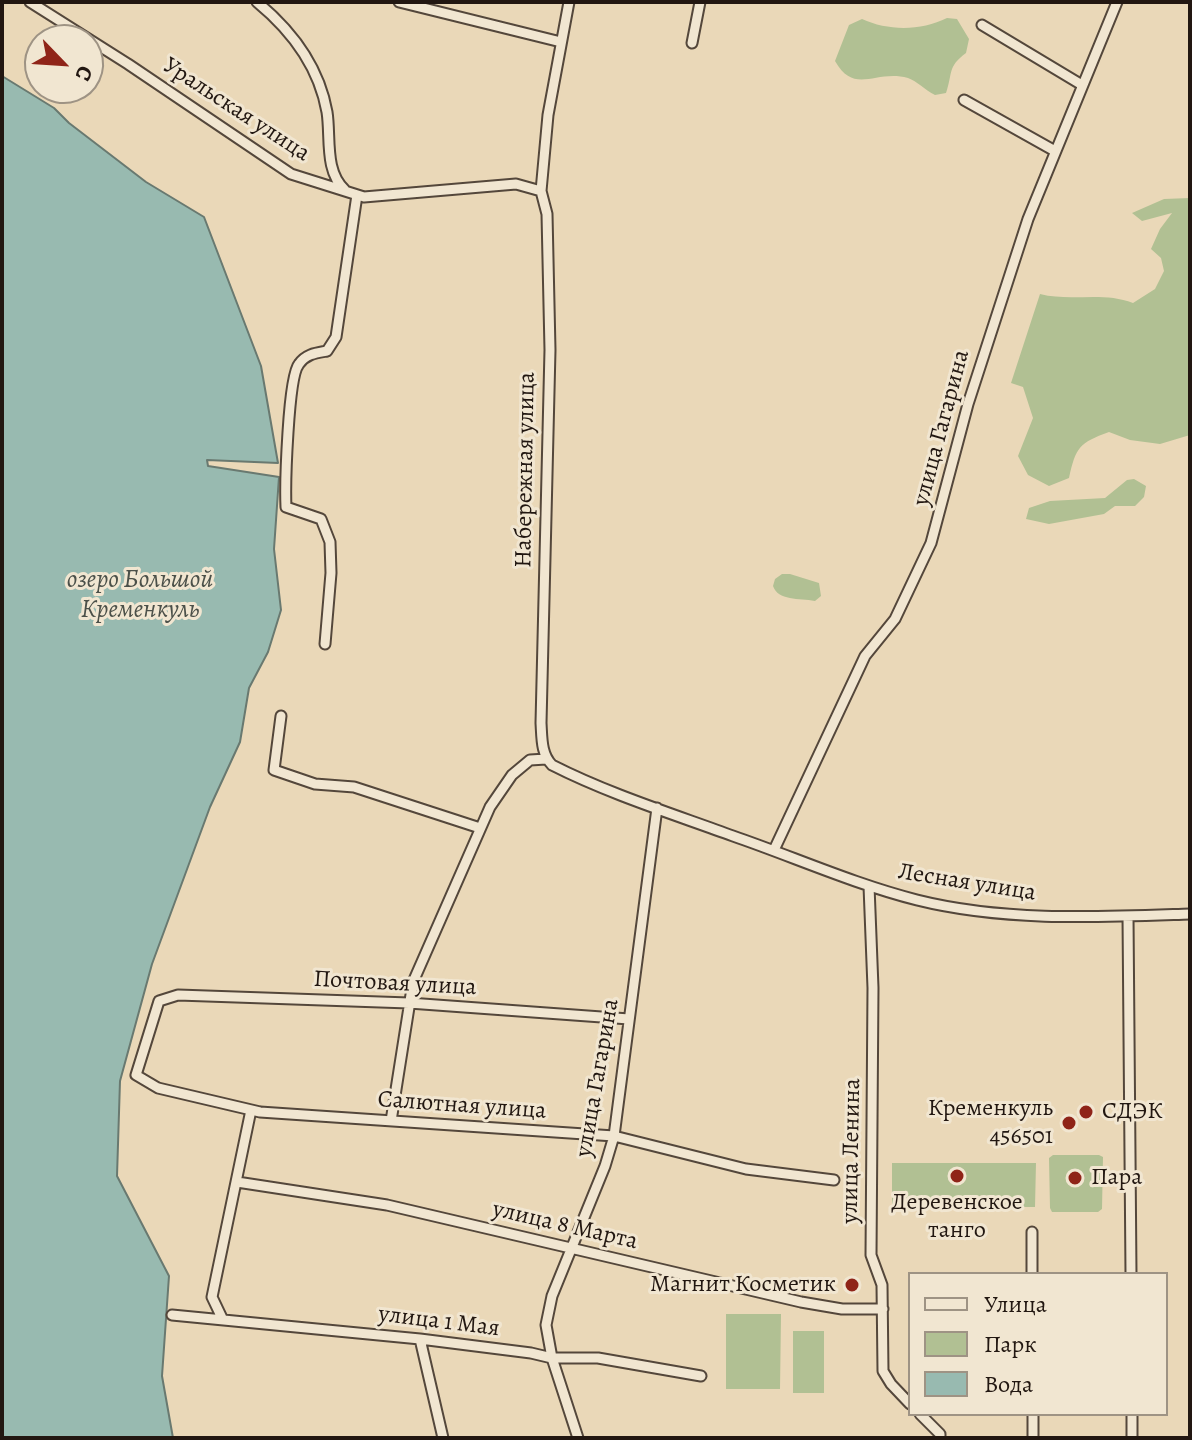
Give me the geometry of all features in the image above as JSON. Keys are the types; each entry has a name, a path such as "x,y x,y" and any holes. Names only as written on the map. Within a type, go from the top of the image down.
{"street":[{"name":"Уральская улица","path":"30,2 291,174 354,195 376,197 516,184 537,190"},
{"path":"259,2 297,41 320,85 336,180 354,195 336,337 327,351 308,355 296,366 285,488 286,507 321,519 330,542 331,573 325,644"},
{"path":"399,2 561,42"},
{"name":"Набережная улица","path":"546,759 541,723 550,350 547,214 537,190 569,2"},
{"path":"692,43 700,2"},
{"name":"улица Гагарина","path":"774,850 865,656 895,619 931,543 987,340 1028,219 1117,2"},
{"path":"982,25 1082,85"},
{"path":"964,100 1055,151"},
{"path":"281,716 274,770 315,784 354,787 480,828"},
{"path":"391,1121 413,982 490,807 512,775 530,760 546,759 563,770 657,808"},
{"name":"улица Гагарина","path":"577,1438 552,1358 546,1325 552,1296 605,1166 614,1136 657,808"},
{"name":"Лесная улица","path":"657,808 869,886 920,901 1023,915 1190,914"},
{"name":"улица Ленина","path":"869,886 873,1002 871,1255 882,1285 883,1371 908,1402"},
{"path":"1128,916 1131,1272"},
{"name":"Почтовая улица","path":"136,1075 159,1001 178,995 409,1003 629,1019"},
{"name":"Салютная улица","path":"136,1075 158,1088 251,1110 614,1136 746,1169 834,1180"},
{"path":"222,1318 212,1297 251,1110"},
{"name":"улица 8 Марта","path":"237,1182 387,1205 801,1302 842,1309 883,1309"},
{"path":"1032,1232 1032,1272"},
{"name":"улица 1 Мая","path":"172,1315 420,1339 552,1358 598,1358 701,1376"},
{"path":"420,1339 443,1438"},
{"path":"531,1353 549,1344"},
{"path":"922,1416 940,1434 940,1438"},
{"path":"1033,1416 1033,1438"},
{"path":"1132,1416 1132,1438"}],"green space":[{"path":"947,18 957,19 969,39 966,53 953,67 946,93 935,95 915,81 896,76 850,77 835,61 849,25 862,19 883,26 904,28"},
{"path":"1190,198 1190,435 1160,444 1130,440 1109,432 1091,439 1080,448 1069,478 1049,486 1028,475 1018,456 1033,418 1023,387 1011,383 1040,294 1122,299 1133,303 1155,289 1164,271 1161,258 1151,249 1172,213 1142,221 1132,213 1164,199"},
{"path":"1134,479 1146,486 1144,497 1135,506 1115,506 1104,514 1049,524 1026,519 1029,508 1050,501 1105,498 1127,480"},
{"path":"782,574 819,583 821,596 815,601 779,594 773,586 775,579"},
{"path":"1053,1155 1103,1157 1102,1209 1098,1212 1052,1212 1049,1158"},
{"path":"892,1163 1036,1163 1035,1207 892,1207"},
{"path":"726,1314 781,1314 780,1389 726,1389"},
{"path":"793,1331 824,1331 824,1393 793,1393"}],"water":[{"name":"озеро Большой Кременкуль","path":"2,76 24,90 24,104 48,104 54,108 146,182 204,217 261,366 278,463 207,460 208,466 279,477 274,549 281,610 268,652 249,688 240,742 210,807 152,964 120,1081 117,1176 169,1276 162,1376 173,1438 2,1438"}],"place":[{"name":"СДЭК","path":"1086,1112"},
{"name":"Кременкуль 456501","path":"1069,1123"},
{"name":"Деревенское танго","path":"957,1176"},
{"name":"Пара","path":"1075,1178"},
{"name":"Магнит Косметик","path":"852,1285"}]}
